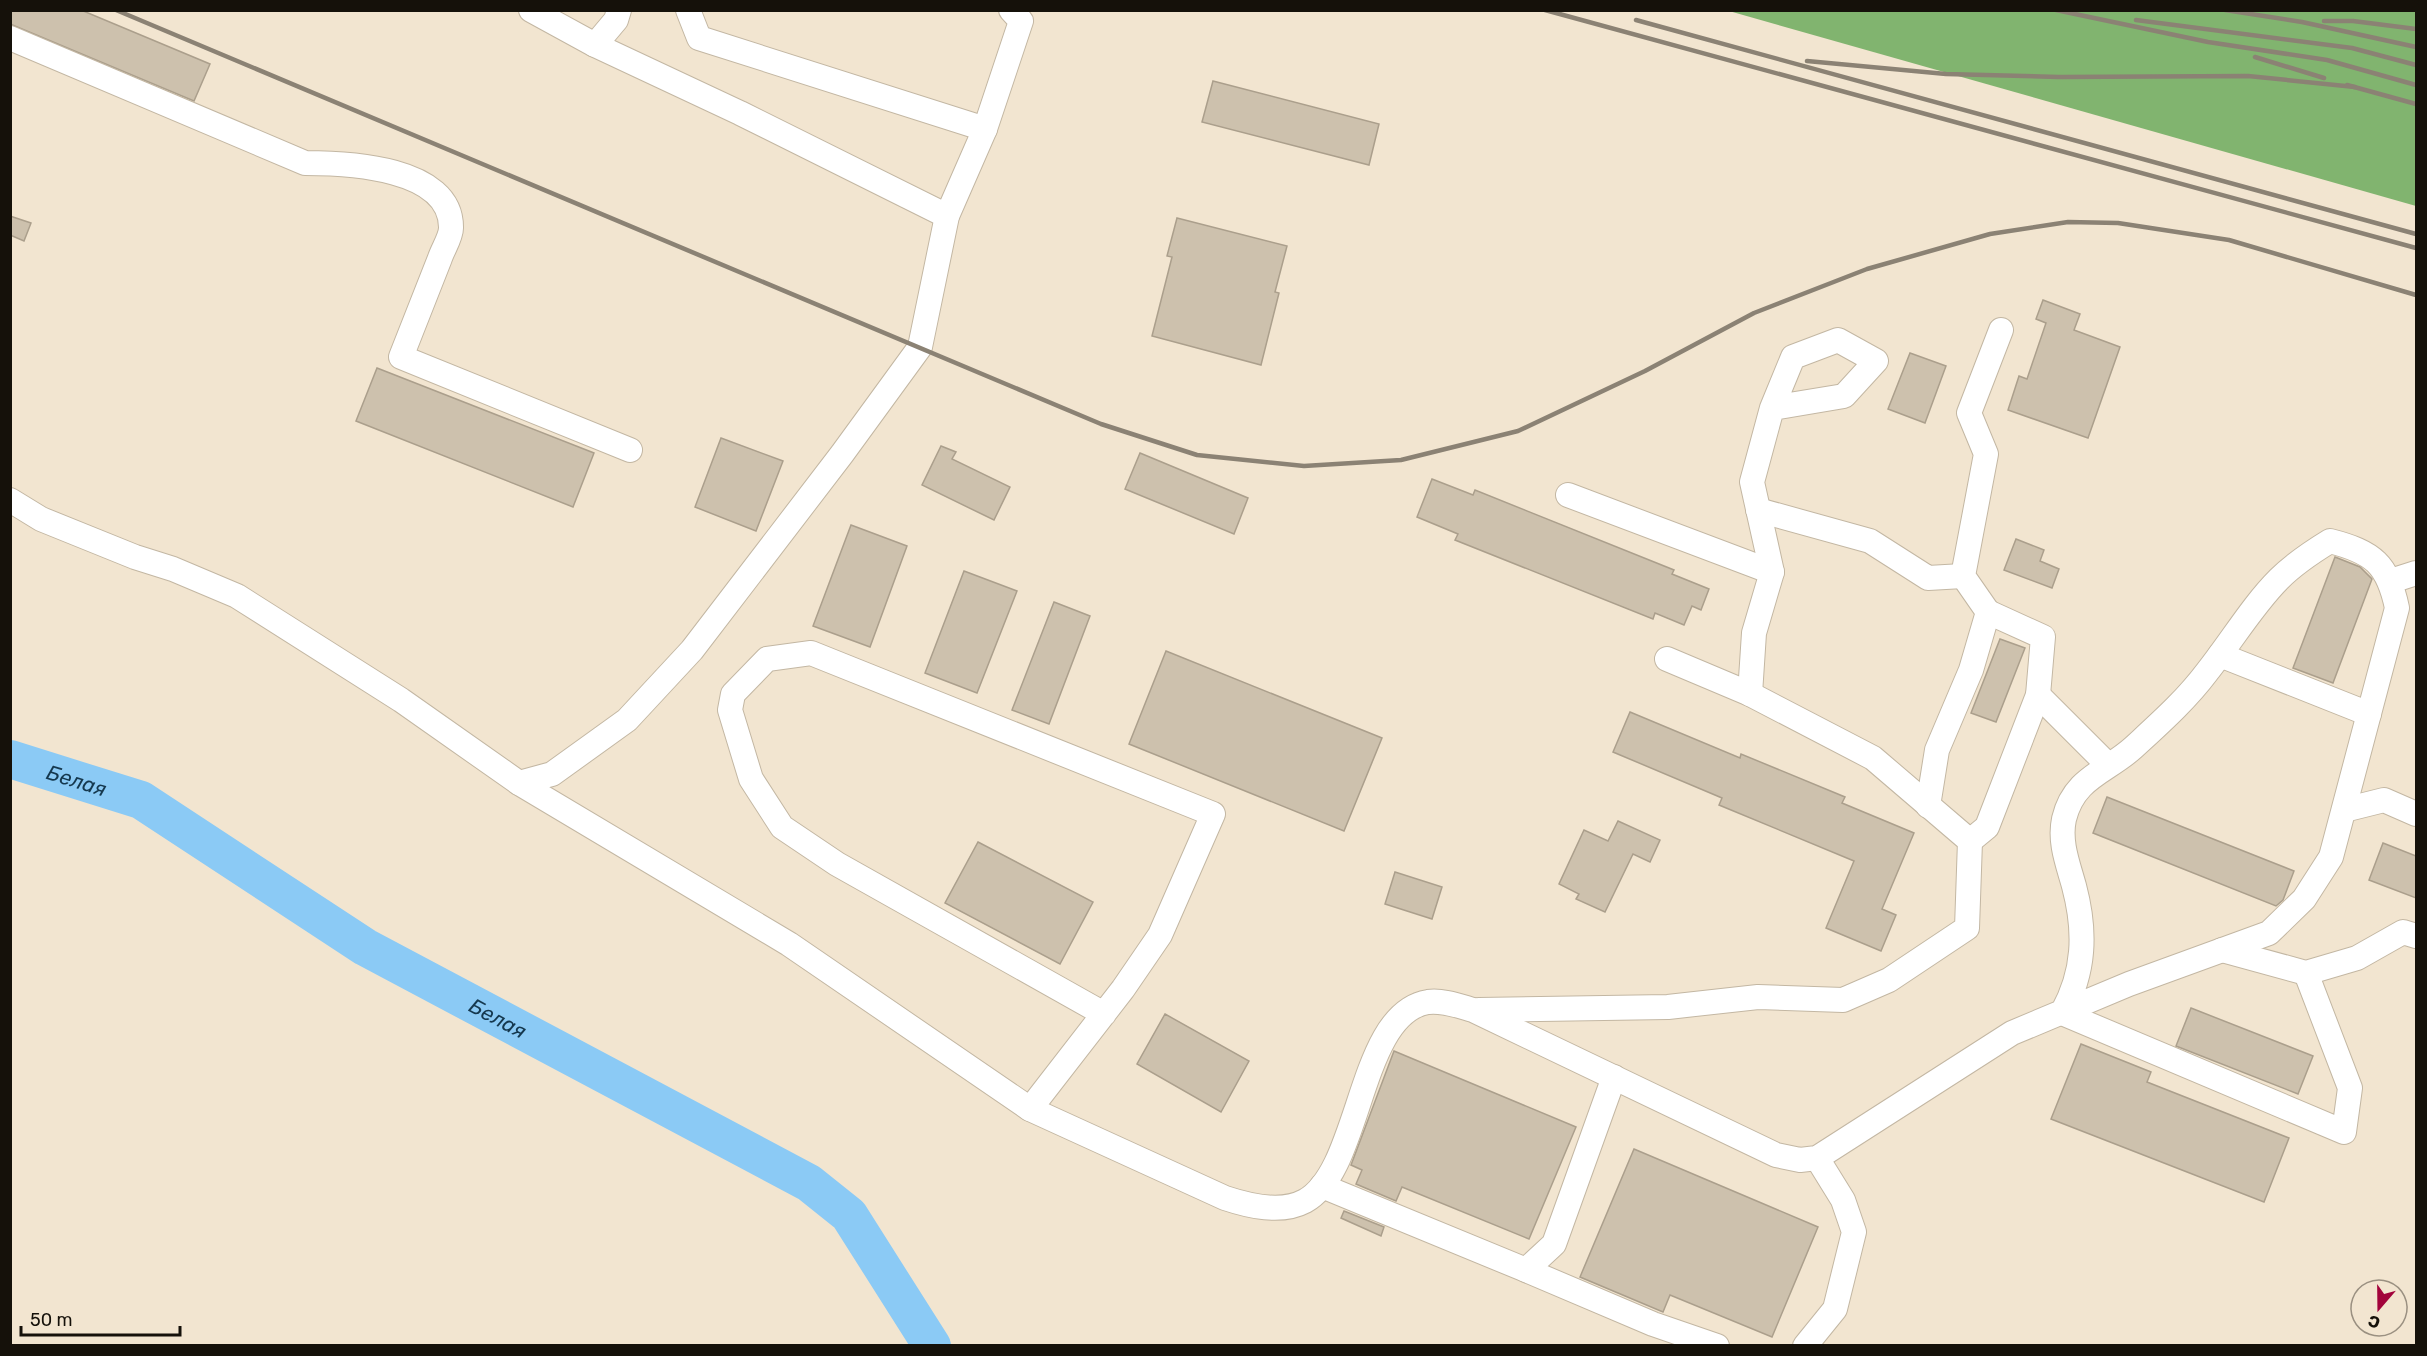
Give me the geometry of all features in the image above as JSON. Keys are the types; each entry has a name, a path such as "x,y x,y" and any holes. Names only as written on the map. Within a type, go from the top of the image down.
{"lane":[{"path":"531,10 595,45 740,113 947,216"},
{"path":"595,45 616,20 619,10"},
{"path":"688,10 699,38 984,129"},
{"path":"519,783 552,774 627,720 692,650 842,454 920,347 947,216 984,129 1021,21 1011,10"},
{"path":"10,38 305,163 342,163 376,169 428,186 444,203 451,228 401,357 630,450"},
{"path":"1473,1010 1668,1007 1758,997 1843,1000 1889,980 1967,928 1970,841 1987,827 2038,695 2043,637 1988,612 1963,576 1986,454 1969,412 2001,330"},
{"path":"1750,694 1754,633 1772,572 1752,482 1772,408"},
{"path":"1569,495 1772,572"},
{"path":"10,500 41,519 237,596 401,700 519,783 789,944 1030,1108 1242,1204 1289,1207 1306,1201 1322,1186 1342,1147 1380,1047 1396,1020 1411,1008 1428,1002 1447,1003 1473,1010 1776,1155 1800,1160 1817,1158 2012,1034 2269,933 2304,899 2331,857 2397,608 2391,581 2378,561 2355,548 2330,541 2308,555 2278,579 2220,656 2173,711 2125,755 2107,764 2078,787 2064,820 2064,854 2080,912 2082,940 2080,969 2074,992 2062,1013"},
{"path":"1758,510 1870,541 1928,578 1963,576"},
{"path":"2391,581 2416,573"},
{"path":"1928,806 1937,750 1971,670 1988,612"},
{"path":"1030,1108 1104,1014 1160,935 1213,814 811,653 767,659 733,694 730,710 751,779 782,827 837,864 1104,1014"},
{"path":"2220,656 2369,714"},
{"path":"1667,659 1750,694 1873,758 1970,841"},
{"path":"2038,695 2107,764"},
{"path":"2344,810 2384,800 2416,814"},
{"path":"2222,950 2306,973 2357,958 2403,932 2416,936"},
{"path":"2062,1013 2344,1132 2350,1088 2306,973"},
{"path":"1526,1269 1554,1245 1614,1077"},
{"path":"1805,1346 1835,1309 1854,1232 1843,1200 1817,1158"},
{"path":"1322,1186 1526,1269 1653,1324 1718,1346"}],"green space":[{"path":"1729,11 2416,11 2416,206"}],"building":[{"path":"10,10 81,10 210,64 194,101 10,24"},
{"path":"1213,81 1379,124 1369,165 1202,122"},
{"path":"10,216 31,223 24,241 10,235"},
{"path":"1177,218 1287,246 1275,292 1279,293 1261,365 1152,336 1172,257 1167,256"},
{"path":"2043,300 2080,314 2074,330 2120,347 2088,438 2008,410 2019,376 2027,379 2046,323 2036,319"},
{"path":"1910,353 1946,366 1925,423 1888,409"},
{"path":"377,368 594,453 573,507 356,421"},
{"path":"721,438 783,461 756,531 695,507"},
{"path":"941,446 956,452 952,459 1010,487 994,520 922,485"},
{"path":"1140,453 1248,498 1234,534 1125,489"},
{"path":"1432,479 1473,495 1475,490 1674,570 1672,574 1709,589 1701,610 1692,606 1684,625 1655,613 1653,619 1455,540 1458,534 1417,517"},
{"path":"851,525 907,546 870,647 813,626"},
{"path":"2016,539 2044,550 2040,561 2059,569 2052,588 2004,570"},
{"path":"2335,557 2360,567 2372,579 2333,683 2293,668"},
{"path":"964,571 1017,591 977,693 925,673"},
{"path":"1054,602 1090,616 1049,724 1012,710"},
{"path":"2000,639 2025,648 1996,722 1971,713"},
{"path":"1166,651 1382,738 1344,831 1129,744"},
{"path":"1630,712 1740,758 1741,754 1845,797 1842,803 1914,833 1882,909 1896,915 1881,951 1826,928 1854,861 1719,805 1722,798 1613,752"},
{"path":"2107,797 2294,871 2283,900 2276,906 2093,833"},
{"path":"1618,821 1660,840 1650,862 1633,854 1605,912 1576,899 1579,894 1559,884 1584,830 1608,841"},
{"path":"978,842 1093,902 1060,964 945,903"},
{"path":"2383,843 2416,856 2416,898 2369,880"},
{"path":"1395,872 1442,887 1432,919 1385,904"},
{"path":"2191,1008 2313,1056 2298,1094 2176,1046"},
{"path":"1165,1014 1249,1061 1221,1112 1137,1064"},
{"path":"2081,1044 2151,1072 2147,1082 2289,1138 2264,1202 2051,1119"},
{"path":"1394,1051 1576,1127 1529,1239 1402,1187 1396,1201 1356,1184 1362,1170 1351,1165"},
{"path":"1634,1149 1818,1227 1772,1337 1670,1295 1663,1312 1580,1277"},
{"path":"1344,1211 1384,1227 1381,1236 1341,1218"}],"waterway":[{"name":"Белая","path":"10,759 141,800 365,947 809,1183 849,1215 932,1346"}],"railway":[{"path":"116,10 1101,424 1197,455 1304,466 1401,460 1518,431 1645,371 1754,313 1867,269 1990,234 2068,222 2118,223 2229,240 2416,295"},
{"path":"1545,10 2416,248"},
{"path":"2056,10 2208,42 2327,60 2416,85"},
{"path":"2225,10 2302,22 2416,47"},
{"path":"1636,20 2416,234"},
{"path":"2136,20 2352,48 2416,65"},
{"path":"2324,21 2353,21 2416,29"},
{"path":"2255,57 2324,78"},
{"path":"1807,61 1946,74 2059,77 2248,76 2355,87"},
{"path":"2347,85 2416,104"}]}
